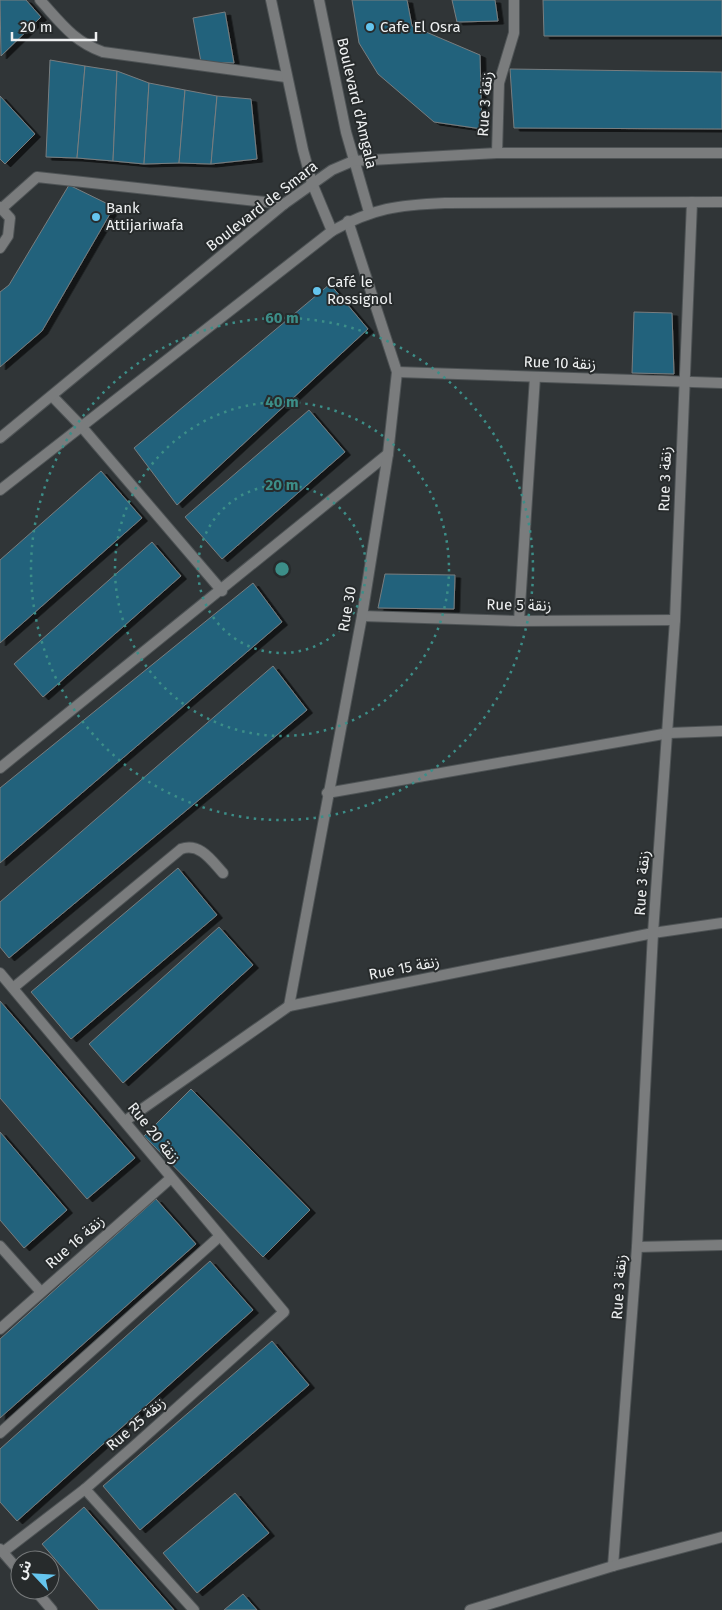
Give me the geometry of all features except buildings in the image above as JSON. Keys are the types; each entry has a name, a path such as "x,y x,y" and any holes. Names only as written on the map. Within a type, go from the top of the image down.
{"street":[{"path":"40,0 71,35 85,45 103,52 286,78"},
{"path":"271,0 286,78 312,183 332,231"},
{"name":"Boulevard d'Amgala","path":"319,0 353,161 369,212"},
{"name":"Rue 3 زنقة","path":"497,153 499,83 514,33 514,0"},
{"name":"Boulevard de Smara","path":"0,438 284,204 312,183 353,161 497,153 722,153"},
{"path":"0,248 8,236 10,218 1,208 36,177 284,204"},
{"name":"Rue 3 زنقة","path":"613,1566 637,1247 653,933 676,620 692,202"},
{"path":"0,490 332,231 348,221 369,212 399,205 445,203 722,202"},
{"name":"Rue 30","path":"290,1006 327,794 362,616 388,454 397,372 348,221"},
{"name":"Rue 10 زنقة","path":"397,372 722,383"},
{"path":"519,621 535,377"},
{"path":"52,396 81,426 222,591"},
{"path":"0,768 222,591 388,454"},
{"name":"Rue 5 زنقة","path":"362,616 519,621 676,620"},
{"path":"327,794 669,732 722,730"},
{"path":"13,988 181,850 187,847 197,848 223,873"},
{"name":"Rue 15 زنقة","path":"125,1121 290,1006 653,933 722,923"},
{"name":"Rue 20 زنقة","path":"0,973 284,1312"},
{"name":"Rue 16 زنقة","path":"0,1329 171,1178"},
{"path":"0,1433 220,1236"},
{"path":"637,1247 722,1245"},
{"path":"0,1246 42,1292"},
{"name":"Rue 25 زنقة","path":"2,1550 85,1489 284,1312"},
{"path":"85,1489 194,1610"},
{"path":"470,1610 613,1566 722,1537"},
{"path":"2,1550 10,1560"},
{"path":"44,1600 52,1610"}],"place":[{"name":"Cafe El Osra","path":"370,27"},
{"name":"Bank Attijariwafa","path":"96,217"},
{"name":"Café le Rossignol","path":"317,291"}]}
